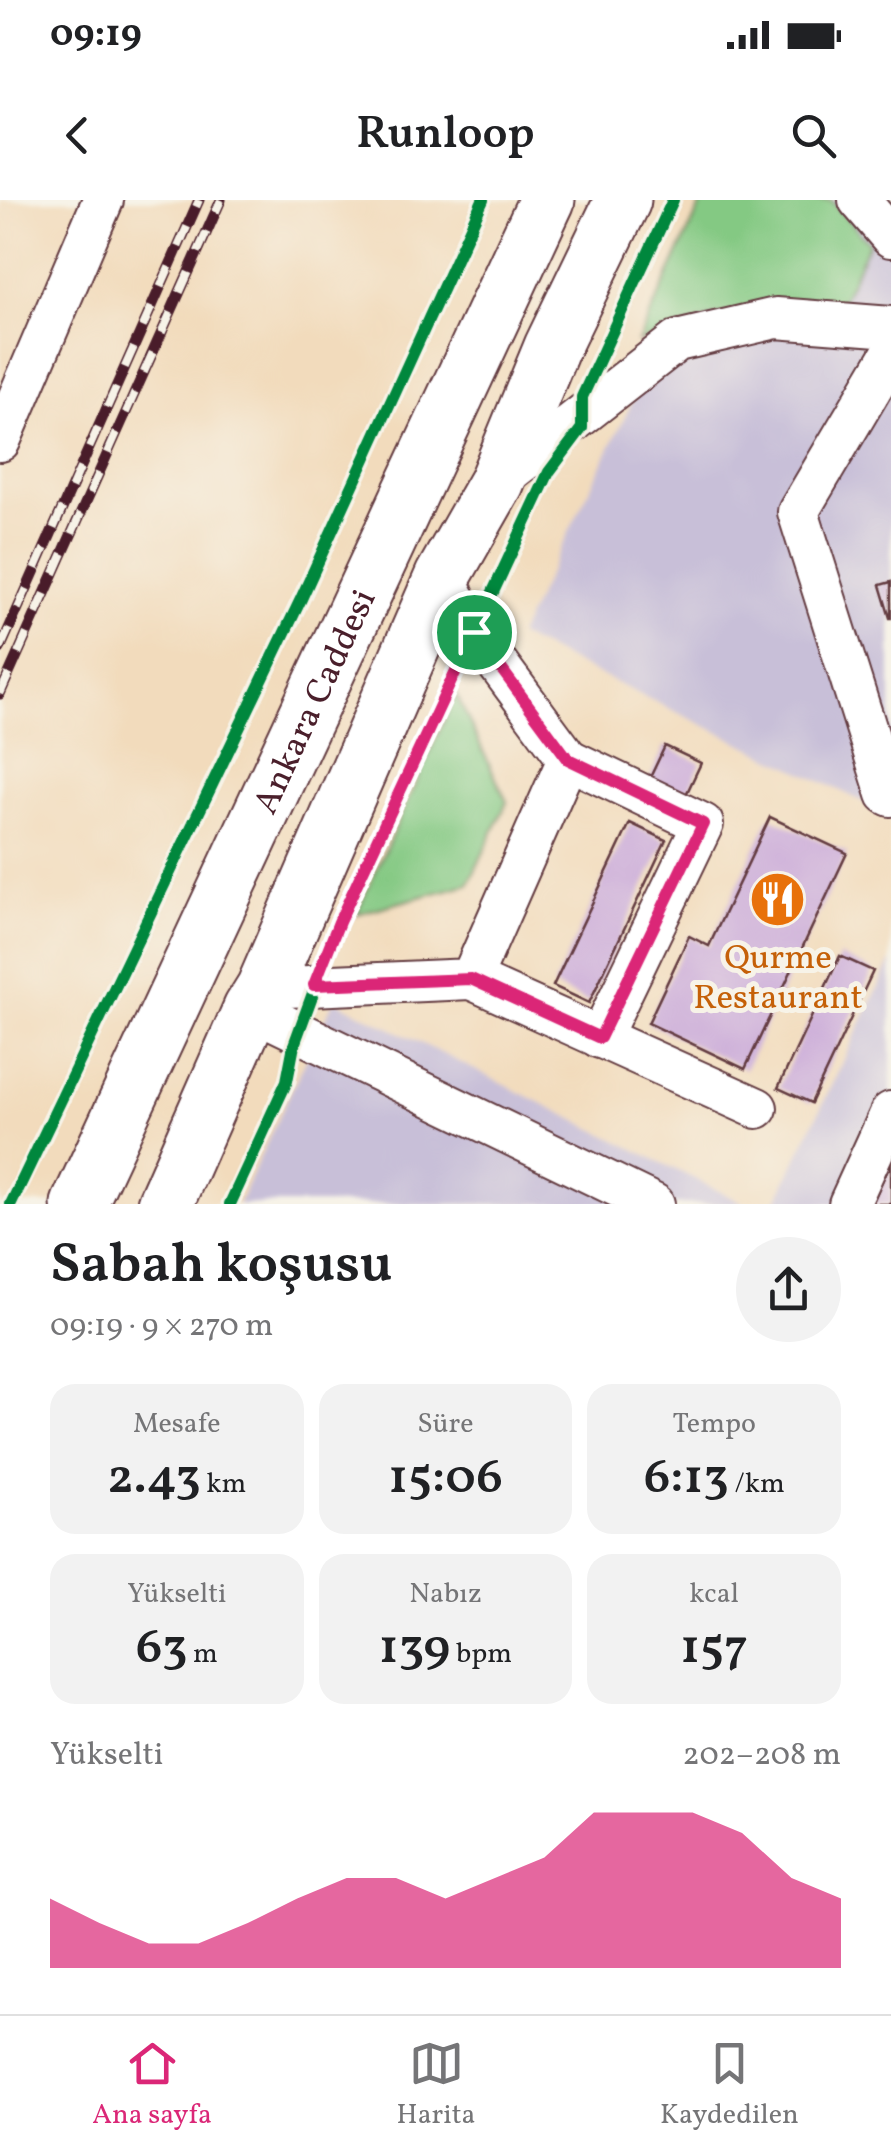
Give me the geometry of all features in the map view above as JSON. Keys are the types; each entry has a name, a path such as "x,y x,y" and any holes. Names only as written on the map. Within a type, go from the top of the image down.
{"highway":[{"name":"Ankara Caddesi","path":"79,1204 548,200"},
{"name":"Ankara Caddesi","path":"165,1204 443,576 496,482 552,347 623,200"}],"street":[{"path":"0,442 103,200"},
{"path":"860,200 891,238"},
{"path":"496,482 677,341 776,318 891,327"},
{"path":"891,356 798,512 887,794 891,796"},
{"path":"443,576 474,632 568,759 703,824 600,1038"},
{"path":"471,979 568,759"},
{"path":"257,998 471,979 757,1108"},
{"path":"257,998 654,1204"},
{"path":"849,1204 891,1112"}],"shaded area":[{"path":"731,200 891,200 891,815 518,636"},
{"path":"891,961 891,1204 775,1204"},
{"path":"334,1000 745,1204 238,1204"}],"green space":[{"path":"703,200 831,200 869,243 839,307 716,316 638,342"},
{"path":"456,694 507,802 469,884 356,914"}],"building":[{"path":"891,582 891,618 890,618 880,585"},
{"path":"665,746 701,763 683,801 647,784"},
{"path":"770,817 847,853 745,1069 648,1023 689,936 709,946"},
{"path":"630,823 666,840 589,1003 553,986"},
{"path":"840,956 873,971 811,1103 778,1088"},
{"path":"891,1161 891,1204 872,1204"}],"railway":[{"path":"0,649 199,200"},
{"path":"0,694 221,200"}],"cycle path":[{"path":"11,1204 301,599 483,200"},
{"path":"230,1204 287,1081 294,1045 339,922 549,472 582,428 582,397 673,200"}],"place":[{"name":"Qurme Restaurant","path":"778,900"}],"route":[{"path":"474,632 568,759 703,824 600,1038 471,979 314,985 339,922 474,632"}]}
